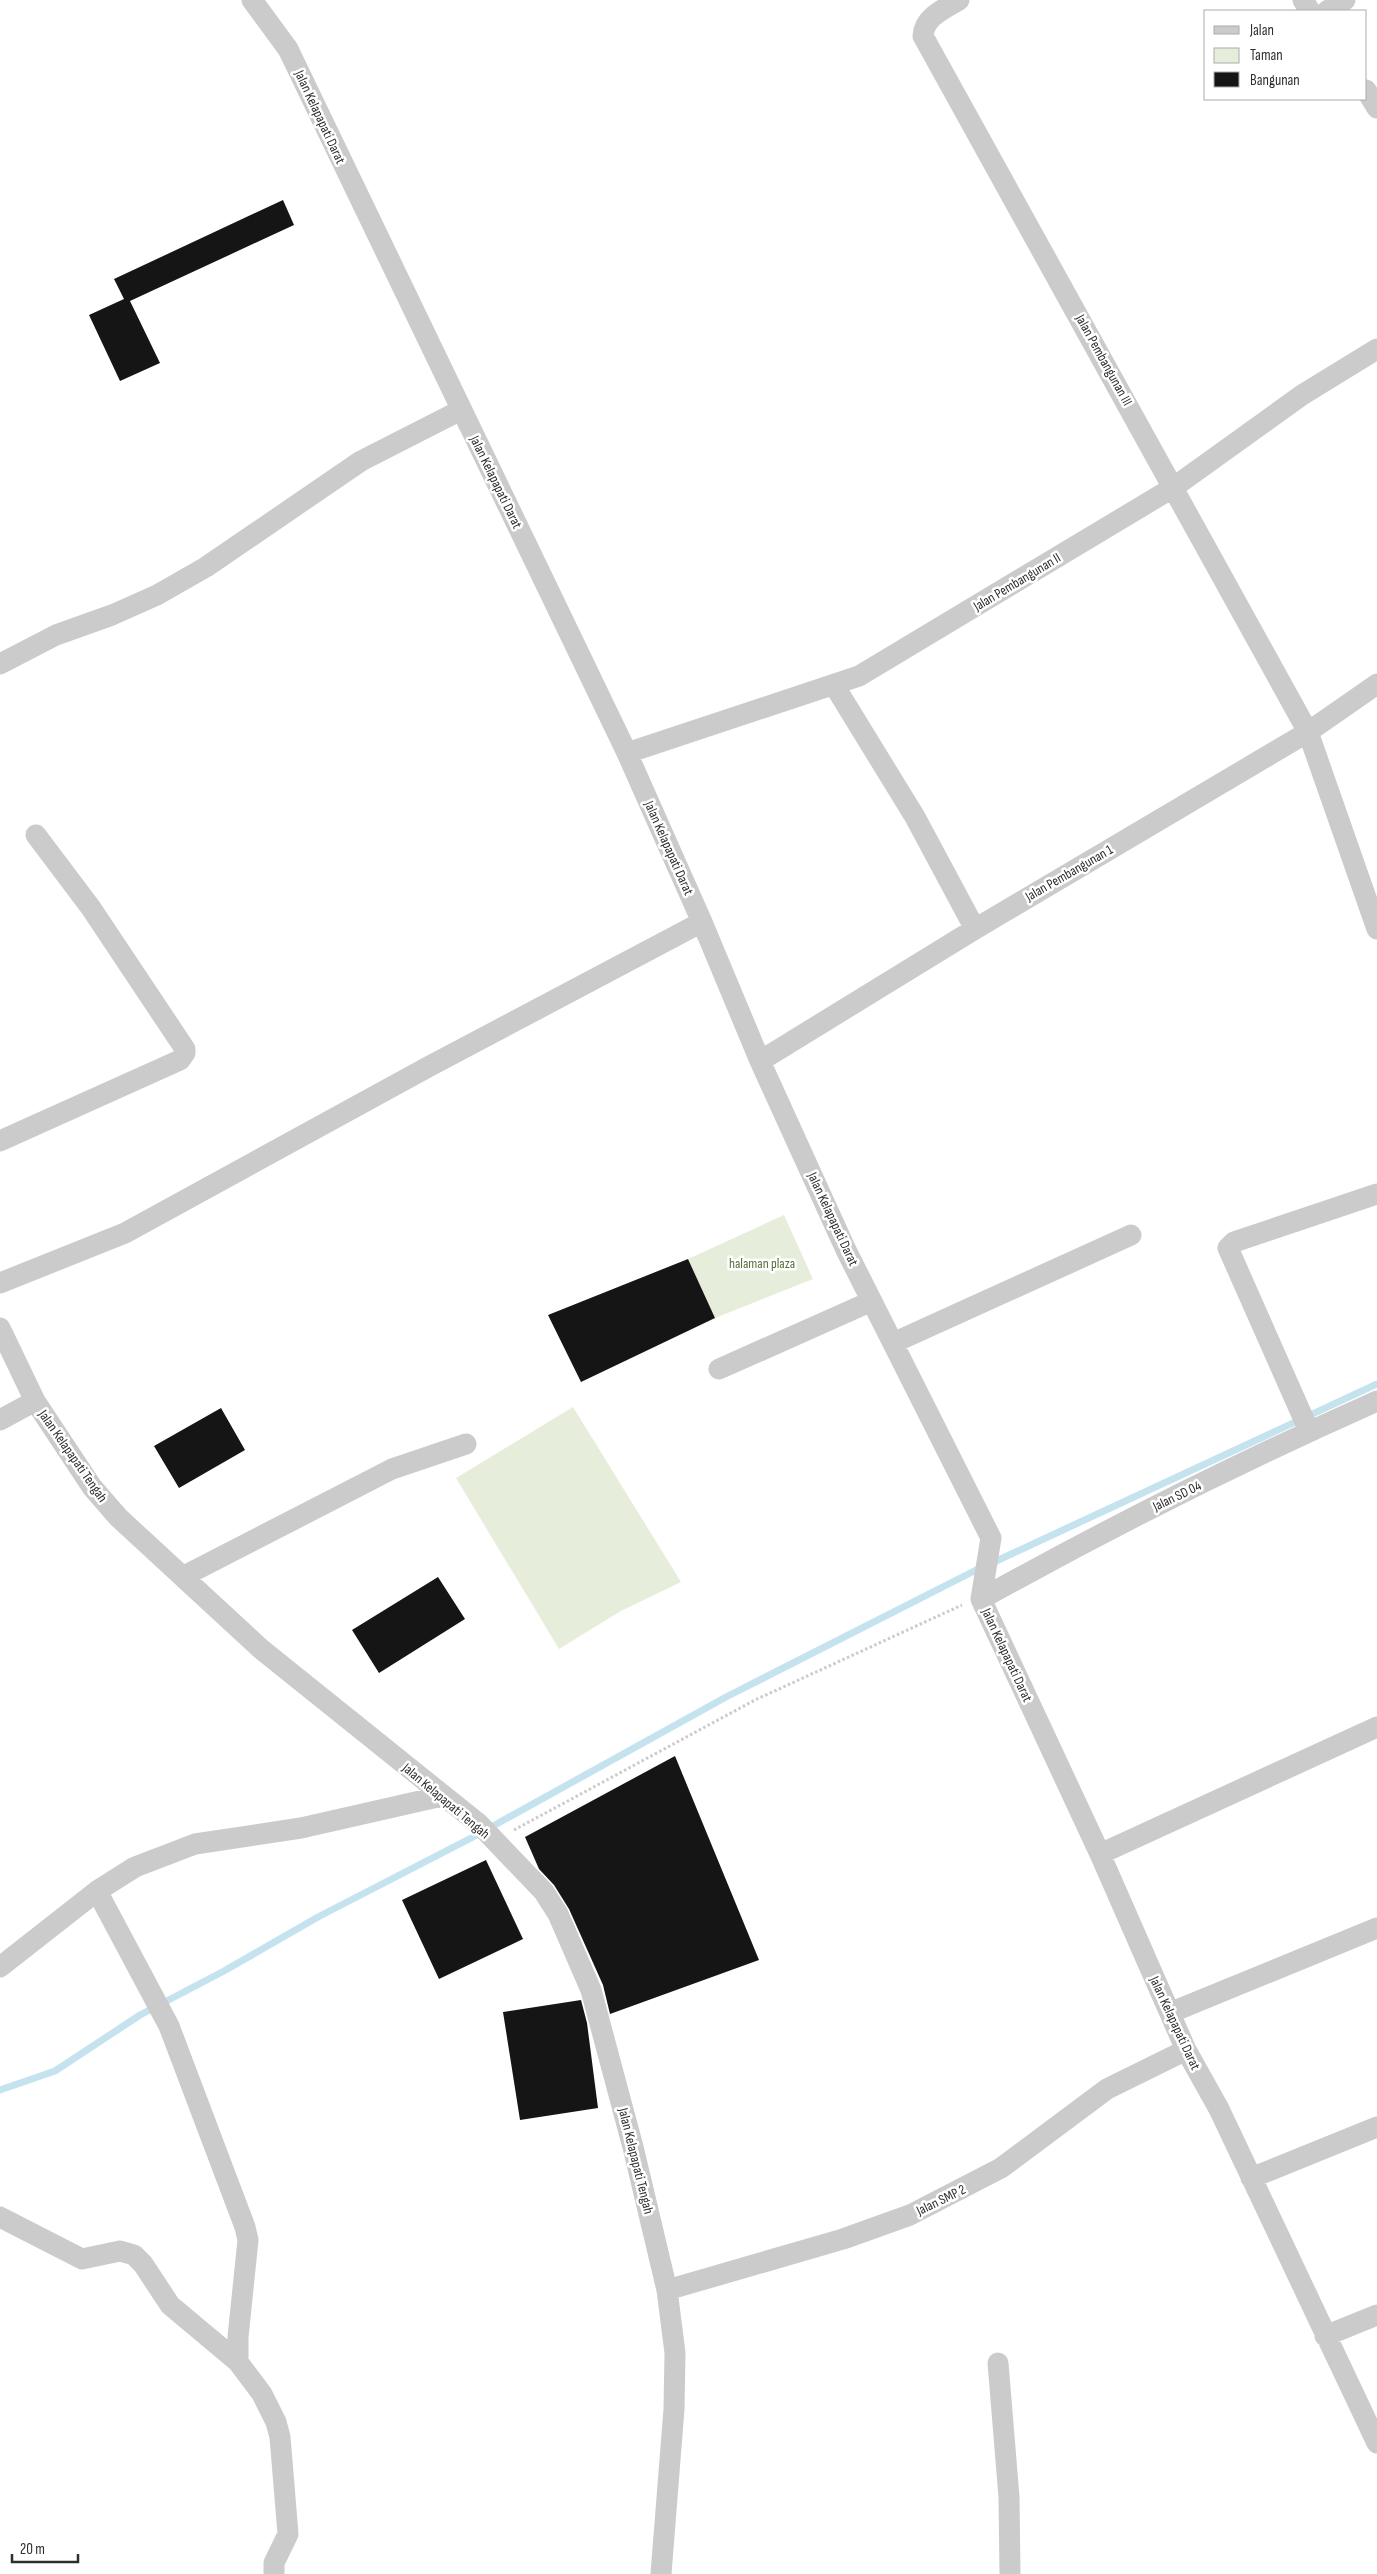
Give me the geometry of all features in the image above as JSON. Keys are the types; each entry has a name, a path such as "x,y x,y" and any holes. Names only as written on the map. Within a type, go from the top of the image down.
{"street":[{"name":"Jalan Kelapapati Darat","path":"252,0 288,49 627,753 702,922 760,1061 846,1250 991,1538 980,1598 1100,1854 1144,1958 1172,2012 1186,2050 1219,2109 1377,2443"},
{"name":"Jalan Pembangunan III","path":"959,0 930,20 924,28 924,36 961,101 1029,230 1174,487 1308,732 1377,929"},
{"path":"1328,10 1345,0"},
{"path":"1367,92 1377,108"},
{"name":"Jalan Pembangunan II","path":"627,753 859,676 1174,487 1302,395 1377,349"},
{"path":"0,664 56,635 112,615 157,595 206,567 361,461 461,410"},
{"name":"Jalan Pembangunan 1","path":"760,1061 975,928 1308,732 1377,684"},
{"path":"834,685 915,817 975,928"},
{"path":"0,1141 180,1060 185,1053 185,1049 91,908 36,835"},
{"path":"0,1283 125,1233 428,1067 702,922"},
{"path":"1305,1424 1228,1248 1234,1242 1377,1194"},
{"path":"893,1343 1131,1235"},
{"path":"719,1369 872,1301"},
{"name":"Jalan Kelapapati Tengah","path":"0,1328 35,1401 102,1499 133,1531 261,1649 479,1824 550,1900 584,1974 633,2147 667,2290 675,2353 674,2409 661,2574"},
{"path":"0,1420 35,1401"},
{"name":"Jalan SD 04","path":"980,1598 1305,1424 1377,1401"},
{"path":"184,1576 392,1469 466,1444"},
{"path":"1100,1854 1377,1727"},
{"path":"0,1967 28,1948 97,1891 135,1867 195,1844 301,1828 442,1796"},
{"path":"97,1891 169,2026 245,2227 248,2240 238,2337 238,2362"},
{"path":"1172,2012 1377,1928"},
{"name":"Jalan SMP 2","path":"667,2290 843,2239 910,2215 1002,2168 1107,2089 1186,2050"},
{"path":"1251,2178 1377,2127"},
{"path":"0,2217 82,2259 120,2251 134,2255 143,2264 170,2305 238,2362 262,2394 276,2422 280,2437 288,2534 274,2563 274,2574"},
{"path":"1326,2336 1377,2316"},
{"path":"998,2363 1008,2497 1010,2574"}],"path":[{"path":"494,1841 755,1700 980,1598"}],"green space":[{"name":"halaman plaza","path":"784,1215 813,1279 715,1318 688,1259"},
{"path":"573,1407 681,1582 621,1611 559,1649 456,1478"}],"building":[{"path":"283,200 294,225 130,301 160,363 120,381 89,315 124,299 114,279"},
{"path":"688,1259 715,1318 581,1382 548,1315"},
{"path":"221,1408 245,1450 179,1488 154,1446"},
{"path":"438,1577 465,1619 379,1673 352,1630"},
{"path":"675,1756 759,1960 610,2014 603,1985 569,1909 554,1885 539,1869 525,1837"},
{"path":"486,1860 523,1939 439,1979 402,1900"},
{"path":"581,2000 587,2023 598,2108 520,2120 503,2012"}],"waterway":[{"path":"992,1563 1377,1384"},
{"path":"0,2090 55,2071 140,2015 224,1971 318,1917 475,1836 726,1697 982,1567"}]}
